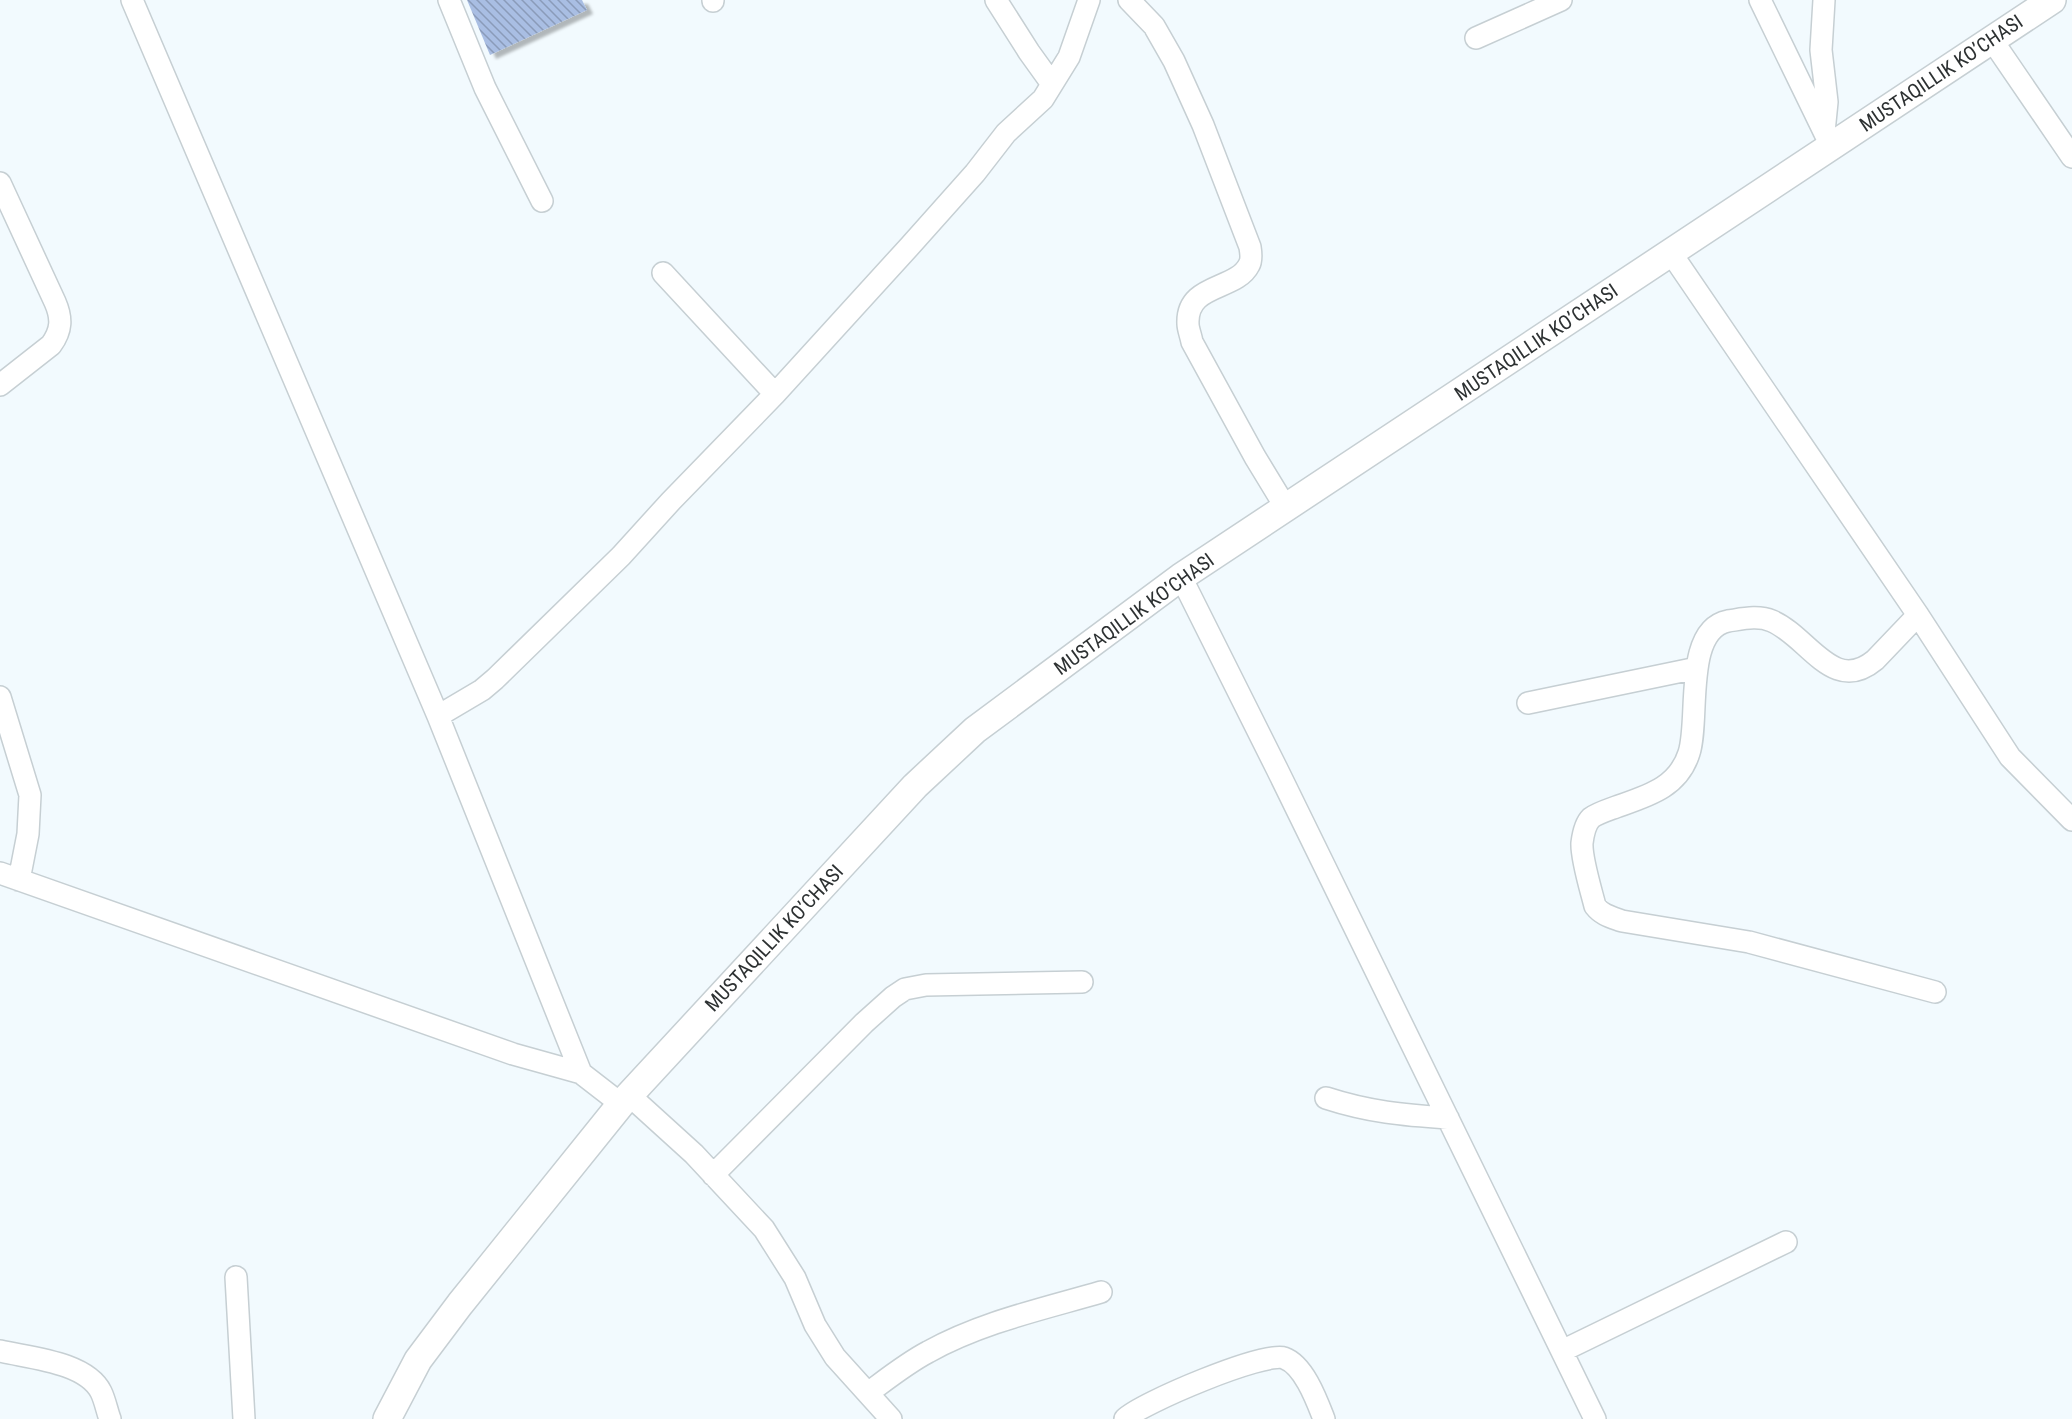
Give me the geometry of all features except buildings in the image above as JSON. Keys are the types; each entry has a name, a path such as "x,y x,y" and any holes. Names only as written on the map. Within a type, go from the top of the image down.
{"main road":[{"name":"MUSTAQILLIK KO’CHASI","path":"387,1419 418,1359 459,1304 625,1100 915,786 975,730 1181,577 1671,253 1828,139 1992,40 2052,0"}],"street":[{"path":"132,0 438,716 581,1072"},
{"path":"449,0 485,88 542,201"},
{"path":"996,0 1052,84"},
{"path":"438,716 482,690 495,679 621,556 775,394 931,222 1006,133 1042,99 1069,57 1089,0"},
{"path":"1129,0 1154,26 1174,61 1203,125 1250,247 1249,266 1243,273 1197,298 1189,311 1188,324 1192,342 1249,447 1286,508"},
{"path":"1476,38 1562,0"},
{"path":"1760,0 1828,139"},
{"path":"1824,0 1821,50 1827,102 1828,139"},
{"path":"1992,40 2072,157"},
{"path":"0,183 55,302 61,322 51,345 0,385"},
{"path":"1671,253 1918,615 2010,757 2070,815"},
{"path":"663,273 775,394"},
{"path":"1181,577 1595,1419"},
{"path":"1918,615 1875,660 1852,672 1838,670 1785,628 1771,620 1755,617 1724,622 1713,628 1703,643 1697,668 1694,728 1689,754 1680,772 1670,784 1663,788 1604,811 1590,819 1585,829 1582,846 1595,906 1600,912 1622,921 1749,942 1935,992"},
{"path":"1528,703 1697,668"},
{"path":"0,697 30,795 28,834 10,877 513,1054 581,1072 625,1100 694,1154 764,1229 795,1278 815,1325 830,1349 891,1419"},
{"path":"713,1175 864,1023 905,989 926,985 1082,982"},
{"path":"1326,1098 1356,1108 1396,1115 1448,1118"},
{"path":"1562,1351 1786,1242"},
{"path":"236,1277 244,1419"},
{"path":"868,1393 929,1351 965,1335 1012,1317 1101,1292"},
{"path":"0,1351 76,1369 91,1379 102,1392 110,1419"},
{"path":"1125,1419 1161,1397 1224,1372 1271,1358 1284,1358 1305,1378 1324,1419"}]}
